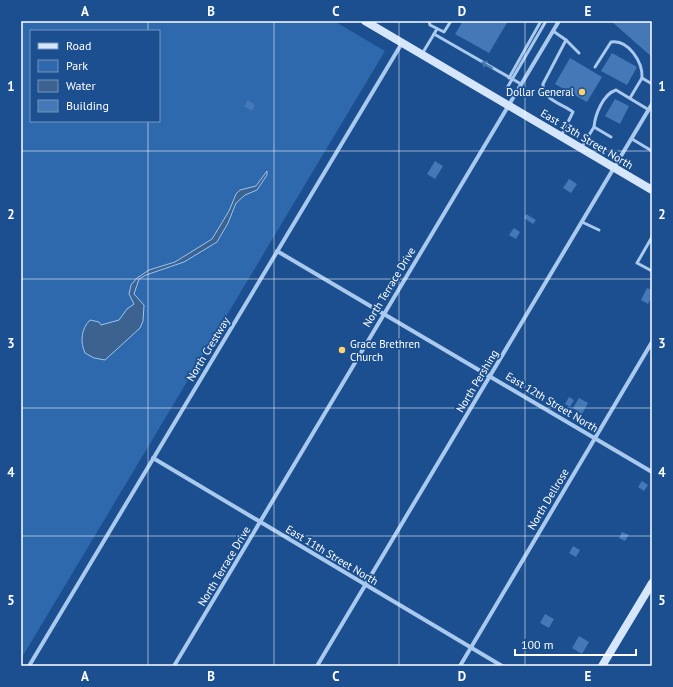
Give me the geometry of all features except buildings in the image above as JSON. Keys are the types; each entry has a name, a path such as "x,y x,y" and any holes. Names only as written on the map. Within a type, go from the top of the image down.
{"main road":[{"name":"East 13th Street North","path":"365,21 652,190"},
{"path":"602,666 652,583"}],"street":[{"name":"North Terrace Drive","path":"174,666 559,21"},
{"name":"North Crestway","path":"29,666 402,43"},
{"name":"North Pershing","path":"317,666 652,104"},
{"name":"East 12th Street North","path":"277,251 490,375 652,472"},
{"name":"North Dellrose","path":"460,666 652,342"},
{"name":"East 11th Street North","path":"153,458 502,666"}],"lane":[{"path":"428,21 430,25 444,32 451,21"},
{"path":"507,88 541,21"},
{"path":"511,78 546,21"},
{"path":"422,54 437,29"},
{"path":"553,31 566,40 579,53"},
{"path":"434,34 521,84"},
{"path":"561,136 573,112 546,95 542,90 542,84 566,40"},
{"path":"595,67 611,42 616,41 623,43 639,60 643,69 642,78 630,98"},
{"path":"642,78 652,84"},
{"path":"581,148 594,127 595,118 610,92 616,90 649,110"},
{"path":"594,127 611,137"},
{"path":"632,138 652,151"},
{"path":"582,222 599,230"},
{"path":"652,237 637,262 652,271"}],"green space":[{"path":"21,21 334,21 385,51 21,659"}],"water":[{"path":"267,171 267,175 257,190 245,195 236,203 228,223 217,242 184,262 146,275 139,279 134,294 144,305 143,321 140,328 105,360 94,358 85,353 82,344 82,336 85,327 90,320 99,322 101,325 119,320 127,309 134,304 129,294 131,285 137,278 149,270 175,262 212,239 229,211 236,194 240,190 256,186"}],"place":[{"name":"Dollar General","path":"582,92"},
{"name":"Grace Brethren Church","path":"342,350"}]}
